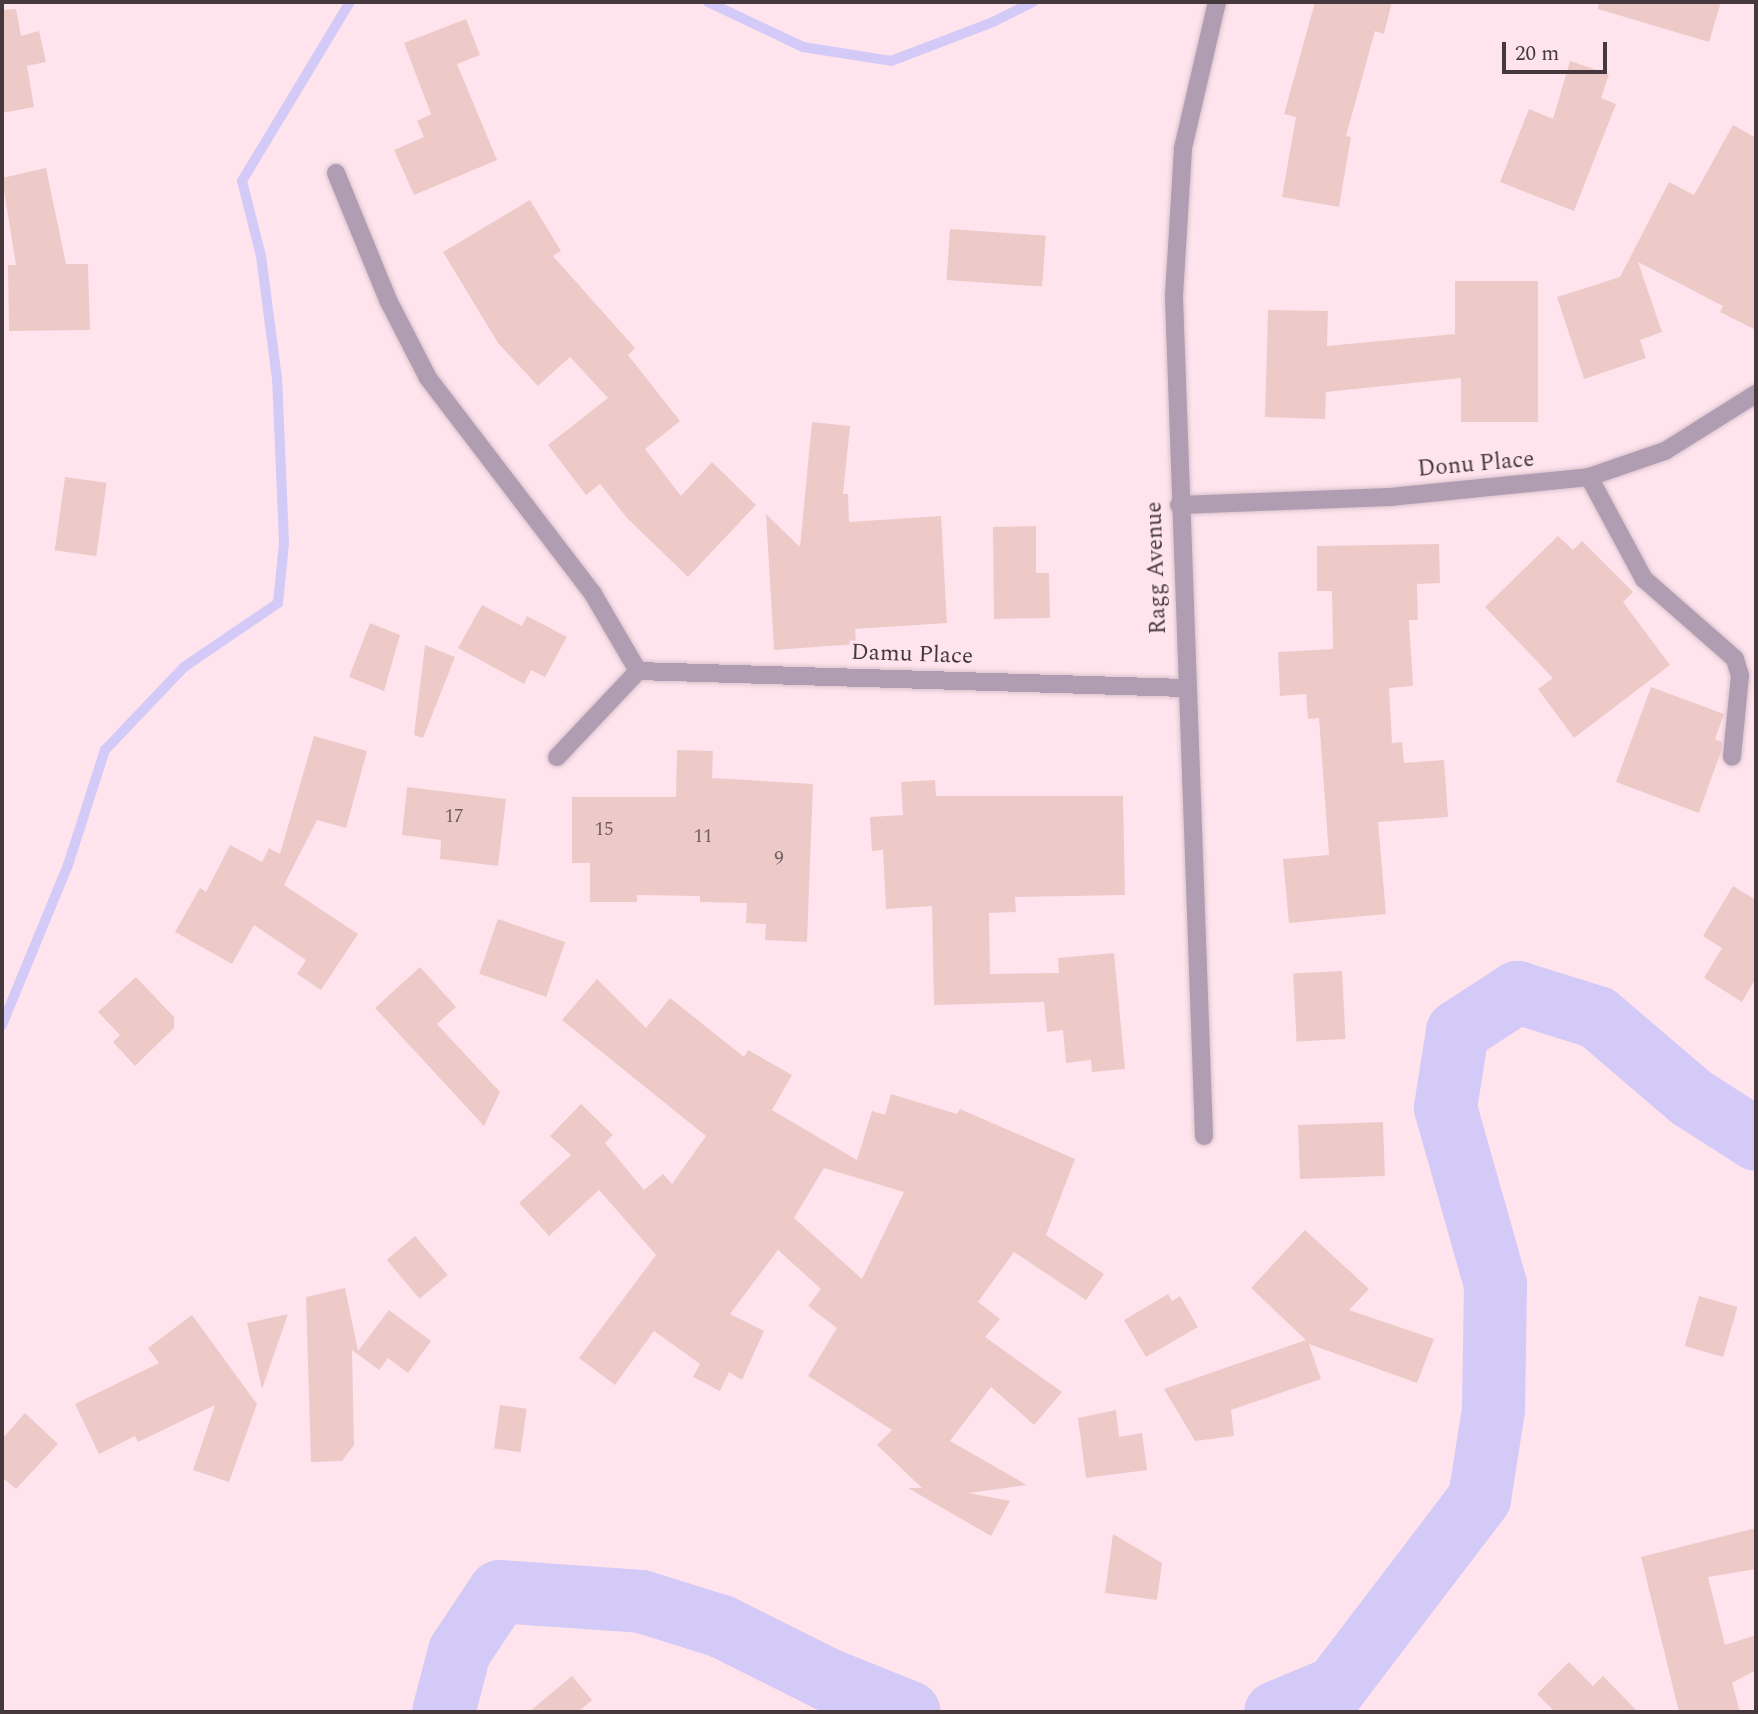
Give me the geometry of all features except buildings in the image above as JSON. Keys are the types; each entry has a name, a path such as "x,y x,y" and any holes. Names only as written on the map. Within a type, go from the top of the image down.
{"street":[{"name":"Ragg Avenue","path":"1204,1136 1185,688 1174,296 1183,148 1217,2"},
{"path":"335,173 389,302 428,377 593,594 638,671 557,757"},
{"name":"Donu Place","path":"1179,505 1390,497 1589,477 1665,451 1756,394"},
{"path":"1589,477 1644,579 1735,659 1740,675 1731,757"},
{"name":"Damu Place","path":"638,671 1185,688"}],"waterway":[{"path":"2,1025 68,865 105,750 184,667 278,603 284,543 277,379 261,256 242,181 350,2"},
{"path":"708,2 803,47 891,61 993,22 1033,2"},
{"path":"1275,1712 1335,1687 1479,1498 1493,1410 1495,1284 1445,1107 1457,1031 1517,992 1597,1017 1692,1098 1756,1139"},
{"path":"443,1712 459,1651 499,1591 641,1601 721,1626 827,1679 909,1712"}]}
